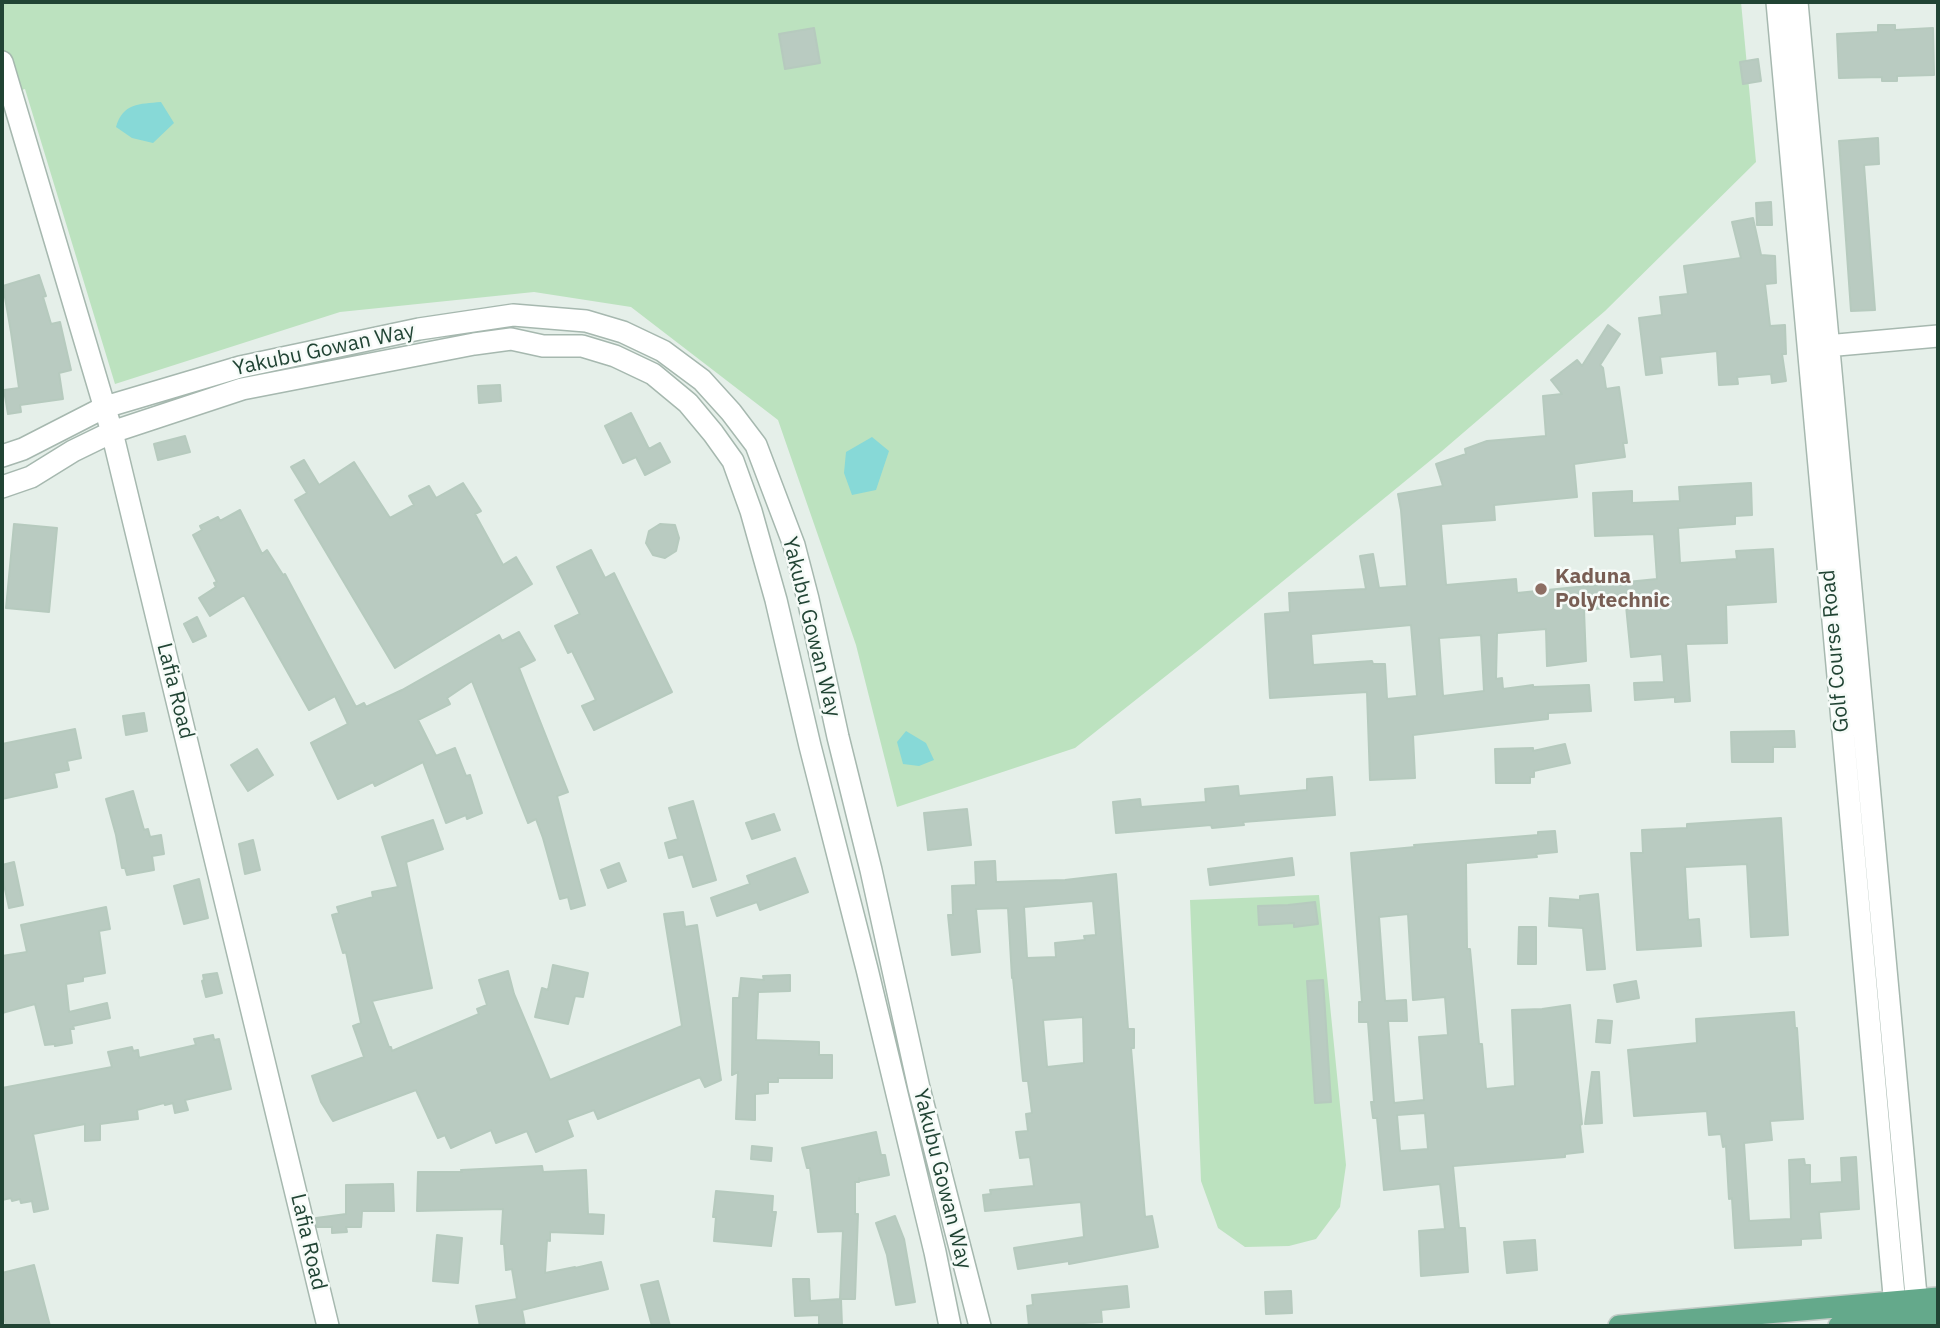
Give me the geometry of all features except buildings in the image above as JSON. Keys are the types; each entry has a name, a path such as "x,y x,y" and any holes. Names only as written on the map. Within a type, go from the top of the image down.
{"main road":[{"path":"1839,1326 1911,1316 1938,1297"},
{"path":"1619,1326 1911,1316"}],"street":[{"name":"Golf Course Road","path":"1777,2 1819,346 1911,1316"},
{"name":"Golf Course Road","path":"1797,2 1819,346"},
{"name":"Lafia Road","path":"2,62 112,432 328,1326"},
{"name":"Yakubu Gowan Way","path":"2,456 23,449 105,407 240,367 472,320 513,315 586,321 623,332 663,351 702,380 756,445 793,545 808,598 922,1101 980,1326"},
{"path":"1819,346 1938,336"},
{"name":"Yakubu Gowan Way","path":"2,487 32,477 73,451 112,432 242,389 474,344 511,340 543,346 582,346 615,356 653,374 688,404 733,461 751,510 776,600 867,969 935,1252 950,1326"},
{"path":"810,746 838,737"}],"green space":[{"path":"2,2 1741,2 1756,162 1605,311 1442,451 1075,748 897,807 856,645 778,420 631,307 534,292 340,312 115,384 25,89 2,95"},
{"path":"1319,895 1346,1165 1340,1207 1316,1239 1289,1246 1245,1247 1218,1228 1201,1181 1190,900"}],"water":[{"path":"161,102 174,123 153,143 132,138 116,127 123,113 133,106"},
{"path":"872,437 889,451 876,490 852,495 844,473 846,452"},
{"path":"906,731 926,743 934,760 919,766 903,764 897,742"}],"place":[{"name":"Kaduna Polytechnic","path":"1541,589"}]}
